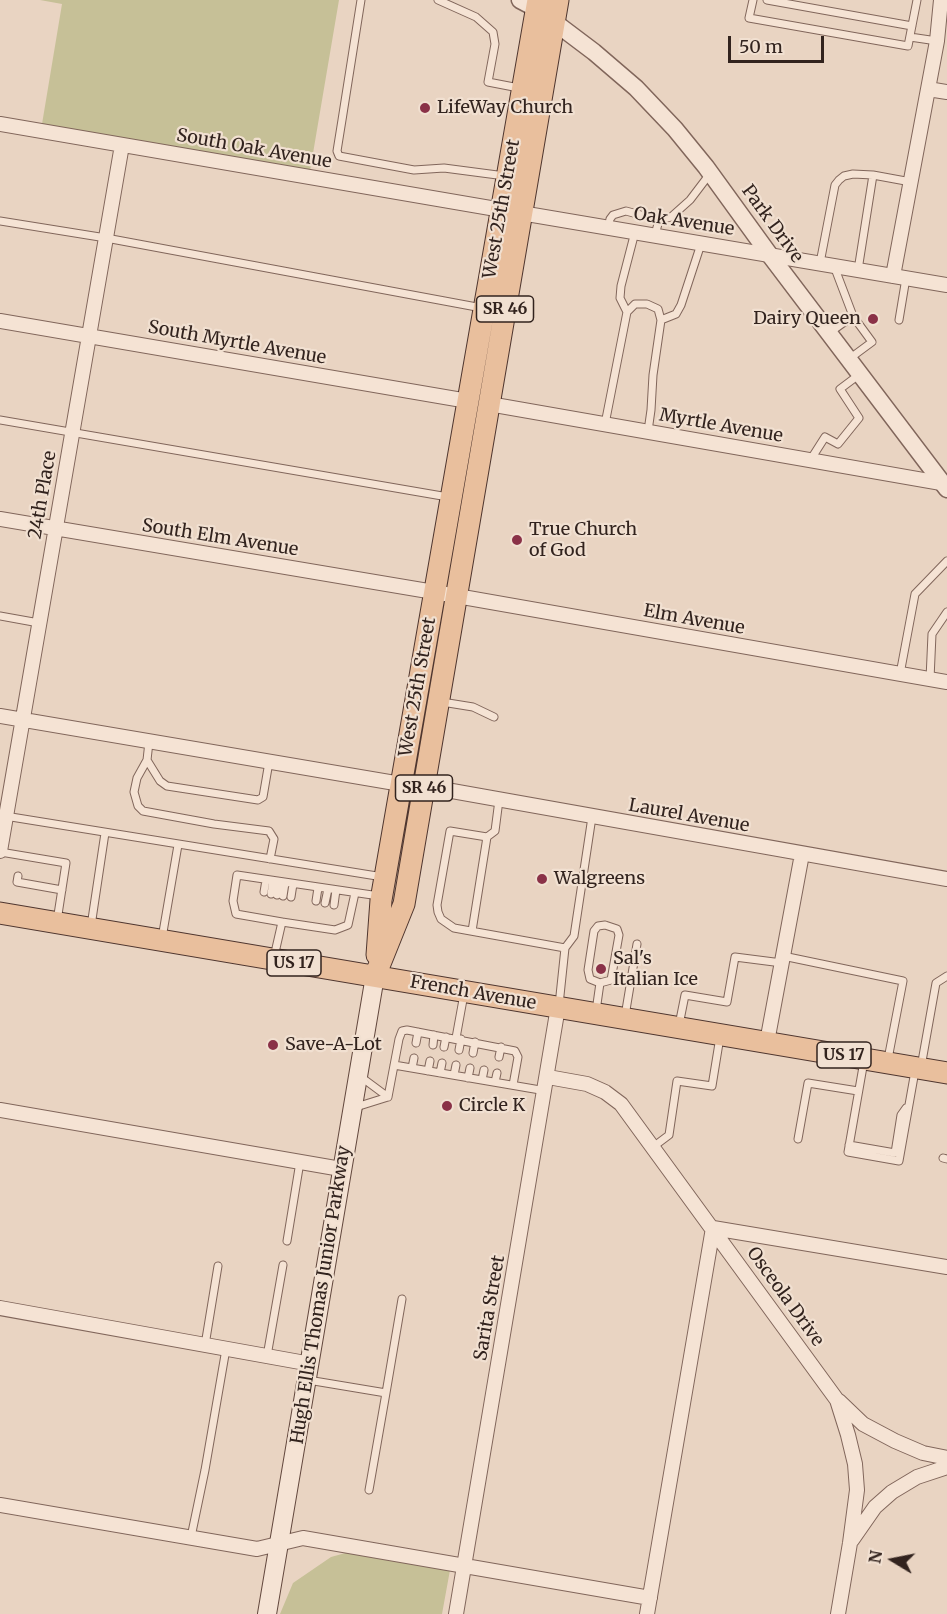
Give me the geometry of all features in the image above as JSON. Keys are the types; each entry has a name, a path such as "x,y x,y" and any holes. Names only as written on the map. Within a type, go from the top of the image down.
{"main road":[{"name":"SR 46","path":"554,22 558,0"},
{"name":"West 25th Street","path":"375,976 383,887 434,592 451,498 479,403 485,309 512,212 507,177 522,88 532,3"},
{"name":"West 25th Street","path":"375,976 404,904 456,596 479,403 512,212 554,22"},
{"name":"French Avenue","path":"0,913 947,1073"},
{"name":"Hugh Ellis Thomas Junior Parkway","path":"267,1614 310,1372 375,976"}],"street":[{"path":"899,277 911,182 937,42 941,0"},
{"name":"Park Drive","path":"532,3 636,88 675,129 711,173 769,254 946,485"},
{"path":"928,89 947,92"},
{"name":"South Oak Avenue","path":"0,124 512,212"},
{"name":"24th Place","path":"0,852 3,816 56,529 122,145"},
{"name":"Oak Avenue","path":"512,212 947,285"},
{"name":"South Myrtle Avenue","path":"0,321 479,403"},
{"name":"Myrtle Avenue","path":"479,403 811,459 946,485"},
{"name":"South Elm Avenue","path":"0,519 434,592"},
{"name":"Elm Avenue","path":"434,592 947,682"},
{"path":"0,716 401,784"},
{"name":"Laurel Avenue","path":"424,786 947,879"},
{"path":"767,1042 802,854"},
{"name":"Sarita Street","path":"456,1614 547,1084 558,1007"},
{"name":"Osceola Drive","path":"547,1084 587,1084 605,1092 621,1104 837,1400 855,1464 857,1490 838,1614"},
{"path":"0,1110 342,1169"},
{"path":"647,1614 713,1228 947,1267"},
{"path":"0,1308 267,1356 310,1372"},
{"path":"837,1400 863,1424 923,1453 947,1458"},
{"path":"850,1543 875,1507 892,1492 917,1477 947,1467"},
{"path":"0,1505 257,1549 303,1538 650,1598"}],"lane":[{"path":"362,0 337,152 339,156 414,170 444,168 507,177"},
{"path":"438,0 476,17 493,32 495,44 488,82 522,88"},
{"path":"753,0 749,18 908,46 917,0"},
{"path":"767,0 912,26"},
{"path":"910,37 937,42"},
{"path":"608,228 613,215 626,210 659,220 671,217 690,200 711,173"},
{"path":"849,359 872,342 853,316 827,265 835,185 844,176 853,174 911,182"},
{"path":"858,270 873,175"},
{"path":"655,235 659,220"},
{"path":"0,221 106,238 485,309"},
{"path":"627,312 620,298 621,286 635,232"},
{"path":"661,320 676,314 681,305 701,243"},
{"path":"899,277 899,320"},
{"path":"605,424 627,312 635,304 647,304 658,309 661,320 648,431"},
{"path":"829,333 853,316"},
{"path":"811,459 825,437 838,444 859,418 840,389 860,374"},
{"path":"0,420 451,498"},
{"path":"900,674 915,594 947,561"},
{"path":"930,679 932,634 947,612"},
{"path":"0,616 39,623"},
{"path":"438,701 473,707 494,717"},
{"path":"149,741 147,760 137,778 135,792 138,806 143,811 269,831 274,839 270,860"},
{"path":"147,760 160,781 166,786 258,800 263,797 269,762"},
{"path":"472,931 488,837 495,831 499,800"},
{"path":"3,816 270,860 383,887"},
{"path":"558,1007 565,948 574,936 592,817"},
{"path":"488,837 450,831 437,905 441,919 446,925 565,948"},
{"path":"91,928 105,833"},
{"path":"161,940 178,844"},
{"path":"0,852 21,859 66,863 57,922"},
{"path":"355,893 348,925 335,930 330,926 252,913 236,914 233,901 237,875 355,893 383,887"},
{"path":"18,876 17,882 43,883 62,890"},
{"path":"277,895 279,882"},
{"path":"277,895 279,882"},
{"path":"277,895 279,882"},
{"path":"316,902 318,888"},
{"path":"325,903 328,889"},
{"path":"334,904 336,890"},
{"path":"274,917 274,959"},
{"path":"606,925 617,929 619,935 611,980 600,983 590,979 588,970 594,931 598,926 606,925"},
{"path":"625,1018 637,944"},
{"path":"679,1027 685,995 727,1002 735,957 783,959 903,981 888,1063"},
{"path":"864,1059 848,1152 899,1161 909,1102 936,982 947,976"},
{"path":"596,1014 600,983"},
{"path":"459,1050 458,1039 465,992"},
{"path":"388,1097 402,1031 407,1030 515,1051 518,1057 513,1085"},
{"path":"416,1042 418,1032"},
{"path":"653,1147 669,1135 677,1081 712,1086 720,1034"},
{"path":"433,1045 434,1035"},
{"path":"444,1047 446,1037"},
{"path":"472,1053 475,1042"},
{"path":"487,1055 489,1045"},
{"path":"500,1057 501,1047"},
{"path":"412,1068 414,1058"},
{"path":"428,1071 430,1060"},
{"path":"440,1073 442,1063"},
{"path":"394,1065 513,1085 547,1084"},
{"path":"454,1075 456,1065"},
{"path":"468,1078 470,1068"},
{"path":"482,1080 484,1070"},
{"path":"495,1082 497,1073"},
{"path":"358,1075 388,1097"},
{"path":"798,1139 808,1083 858,1091"},
{"path":"353,1108 388,1097"},
{"path":"286,1241 300,1162"},
{"path":"267,1356 283,1265"},
{"path":"205,1345 218,1266"},
{"path":"369,1490 402,1299"},
{"path":"191,1538 226,1349"},
{"path":"310,1372 386,1393"}],"shaded area":[{"path":"40,0 339,0 310,171 42,124 62,4"},
{"path":"349,1552 450,1570 442,1614 280,1614 293,1583 331,1557"}],"place":[{"name":"LifeWay Church","path":"425,108"},
{"name":"Dairy Queen","path":"873,319"},
{"name":"True Church of God","path":"517,540"},
{"name":"Walgreens","path":"542,879"},
{"name":"Sal's Italian Ice","path":"601,969"},
{"name":"Save-A-Lot","path":"273,1045"},
{"name":"Circle K","path":"447,1106"}]}
